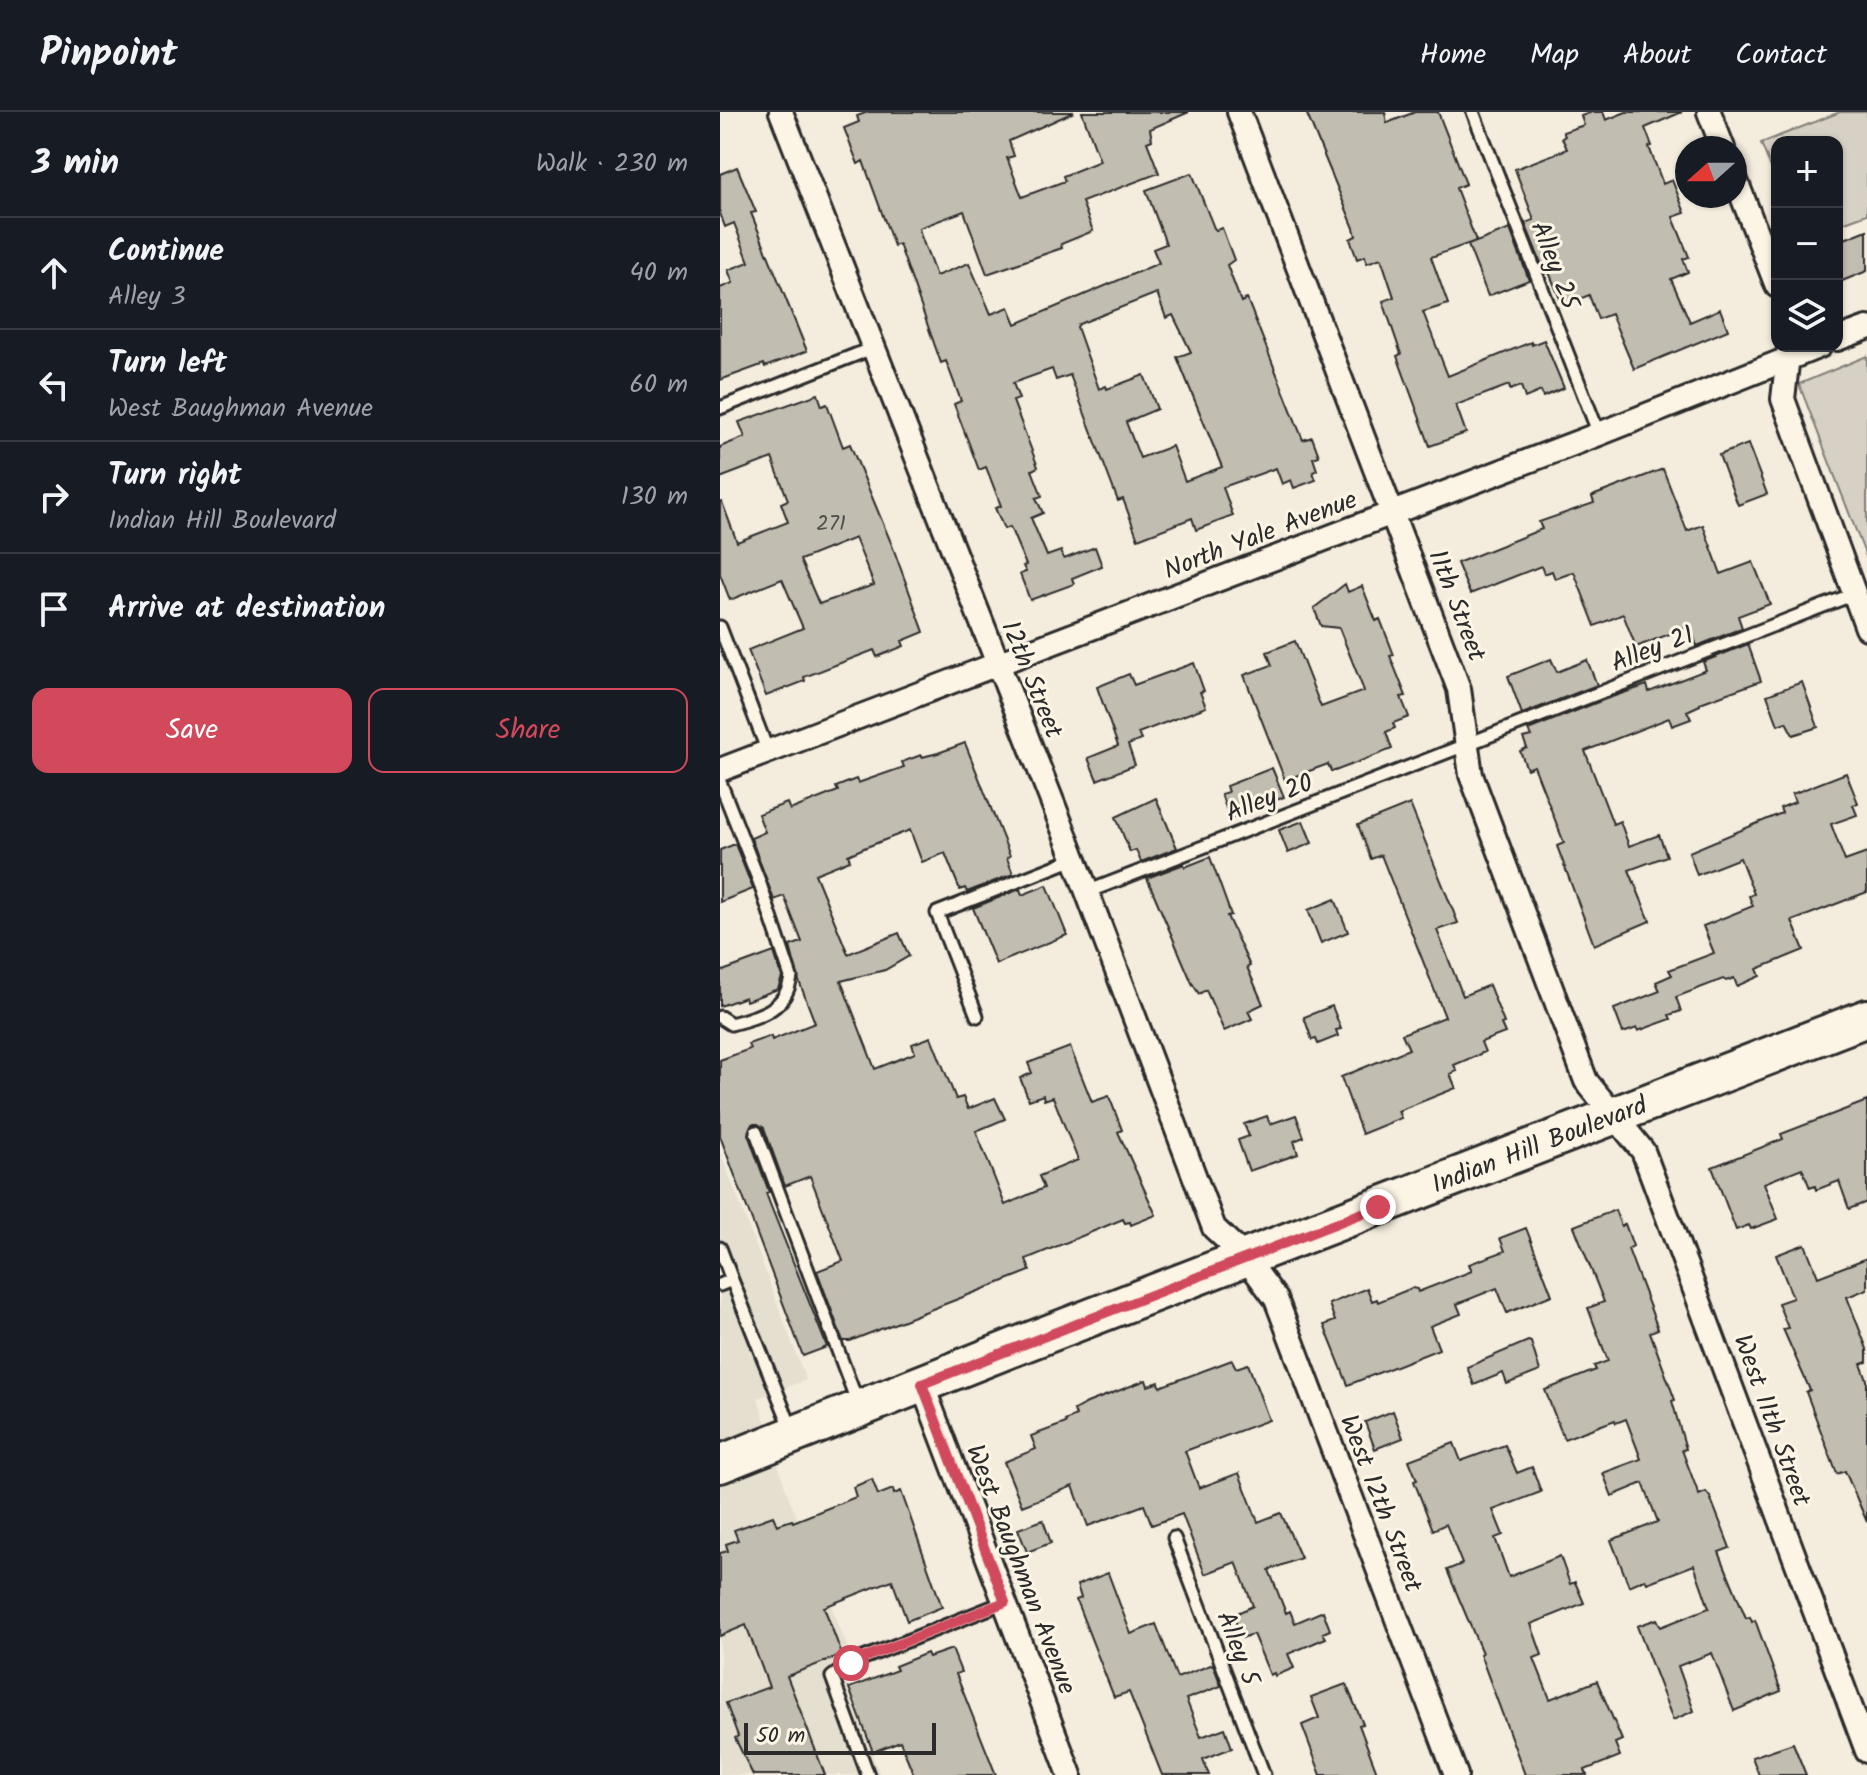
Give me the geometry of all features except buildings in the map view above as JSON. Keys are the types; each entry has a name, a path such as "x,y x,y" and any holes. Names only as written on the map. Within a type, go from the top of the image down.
{"main road":[{"name":"Indian Hill Boulevard","path":"720,1464 1245,1257 1867,1018"}],"street":[{"name":"12th Street","path":"781,112 1087,892 1214,1228 1245,1257"},
{"name":"11th Street","path":"1239,112 1459,689 1471,775 1586,1081 1614,1115"},
{"path":"1709,112 1718,136"},
{"path":"1747,208 1775,280"},
{"path":"1843,337 1867,328"},
{"name":"North Yale Avenue","path":"720,770 1599,434 1789,352"},
{"path":"1789,352 1783,399 1867,628"},
{"name":"West 11th Street","path":"1614,1115 1643,1151 1867,1751"},
{"name":"West 12th Street","path":"1245,1257 1276,1299 1456,1775"},
{"name":"West Baughman Avenue","path":"922,1384 1070,1775"}],"lane":[{"name":"Alley 25","path":"1473,112 1599,434"},
{"path":"720,408 873,348"},
{"name":"Alley 21","path":"1466,743 1854,594"},
{"path":"720,627 768,752"},
{"name":"Alley 20","path":"1087,892 1466,743"},
{"path":"720,782 759,881 791,977 789,991 768,1011 731,1024 720,1017"},
{"path":"977,1016 937,913 1074,859"},
{"path":"756,1132 860,1408"},
{"path":"720,1248 794,1434"},
{"path":"720,1285 732,1280"},
{"name":"Alley 5","path":"1174,1538 1264,1775"},
{"path":"868,1775 832,1677 851,1663 1005,1602"}],"shaded area":[{"path":"1840,112 1867,112 1867,214 1843,223 1843,136 1779,136"},
{"path":"1771,139 1771,168 1761,143"},
{"path":"1867,356 1867,559 1799,384"},
{"path":"720,1151 806,1380 758,1398 786,1490 855,1666 841,1673 880,1775 720,1775"}],"route":[{"path":"851,1663 1005,1602 922,1384 1378,1207"}]}
